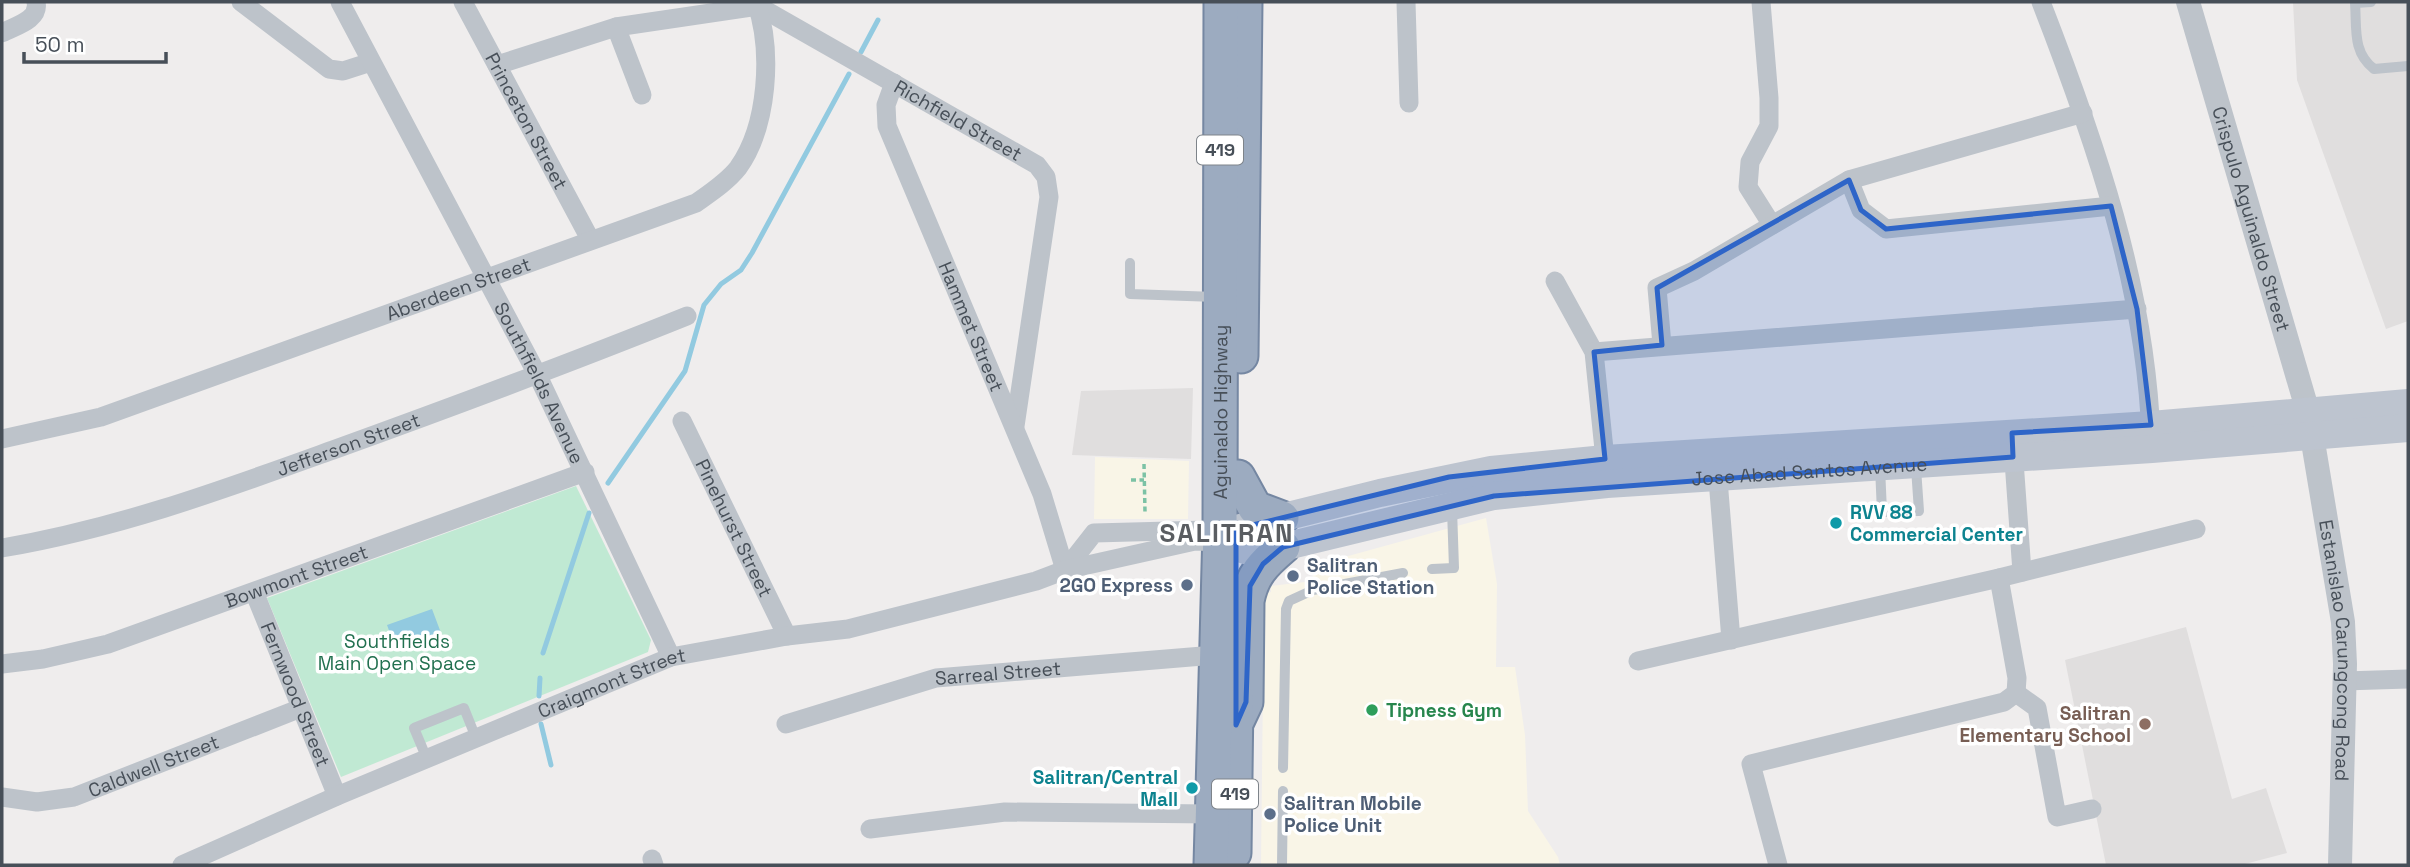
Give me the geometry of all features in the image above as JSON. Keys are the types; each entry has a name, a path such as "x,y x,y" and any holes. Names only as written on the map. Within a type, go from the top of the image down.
{"highway":[{"name":"Aguinaldo Highway","path":"1211,865 1215,655 1228,538 1238,477 1221,2"},
{"name":"Aguinaldo Highway","path":"1233,865 1236,725 1228,538 1230,297 1245,2"},
{"path":"1236,725 1246,702 1247,601 1250,586 1283,533 1255,508 1238,477"}],"main road":[{"name":"Jose Abad Santos Avenue","path":"2311,424 2408,403"},
{"name":"Jose Abad Santos Avenue","path":"1228,538 1283,533 1451,491 1494,496 1606,471 1915,453 2311,424 2408,428"},
{"name":"Jose Abad Santos Avenue","path":"1717,466 1880,467 1915,453"}],"street":[{"path":"2,33 34,16 38,9 36,2"},
{"path":"241,2 329,68 343,71 372,62"},
{"name":"Southfields Avenue","path":"340,2 538,376 671,657"},
{"name":"Princeton Street","path":"464,2 590,239"},
{"path":"1406,2 1409,103"},
{"path":"1761,2 1769,126 1750,162 1748,187 1772,225"},
{"path":"2041,2 2084,113 2137,309 2151,437"},
{"name":"Crispulo Aguinaldo Street","path":"2188,2 2311,424"},
{"path":"497,65 616,27 757,4"},
{"name":"Richfield Street","path":"757,4 1037,165 1046,177 1049,197 1015,426"},
{"name":"Aberdeen Street","path":"2,439 101,417 486,276 696,203 736,171 750,150 764,102 765,57 757,4"},
{"path":"616,27 642,95"},
{"name":"Hammet Street","path":"894,83 886,106 887,125 1015,426 1042,494 1065,570"},
{"path":"1662,345 1657,288 1694,271 1849,180 2084,113"},
{"path":"1849,180 1861,210 1886,229 2110,206"},
{"path":"1555,281 1594,352 1606,471"},
{"path":"1594,352 2137,309"},
{"name":"Jefferson Street","path":"2,548 50,540 161,512 538,376 687,316"},
{"name":"Pinehurst Street","path":"682,421 787,636"},
{"name":"Estanislao Carungcong Road","path":"2311,424 2343,622 2340,865"},
{"path":"2013,445 2022,572"},
{"path":"1717,466 1731,640"},
{"name":"Bowmont Street","path":"2,664 43,659 108,644 255,594 585,472"},
{"path":"1638,661 1999,578 2196,529"},
{"path":"1065,570 1094,533 1228,538"},
{"name":"Craigmont Street","path":"181,865 337,796 671,657 787,636 848,629 1036,581 1065,570 1195,541 1228,538"},
{"path":"1778,865 1751,764 2004,702 2016,693 2017,678 1999,578"},
{"name":"Fernwood Street","path":"255,594 337,796"},
{"name":"Sarreal Street","path":"786,724 936,678 1215,655"},
{"path":"2344,681 2408,679"},
{"path":"2016,693 2037,708 2057,817 2092,809"},
{"name":"Caldwell Street","path":"2,797 37,802 74,797 301,708"},
{"path":"870,829 1005,812 1212,814"}],"lane":[{"path":"2371,2 2355,3 2357,49 2362,59 2374,69 2408,66"},
{"path":"1130,263 1130,294 1230,297"},
{"path":"1880,467 1882,512 1919,511 1915,453"},
{"path":"1432,569 1454,568 1451,491"},
{"path":"1283,768 1286,609 1289,601 1313,590 1403,573"},
{"path":"427,759 414,728 464,708 476,738"},
{"path":"1282,865 1283,791"}],"path":[{"path":"1144,464 1144,512"},
{"path":"1130,480 1144,480"}],"highlighted area":[{"path":"1849,180 1861,210 1886,229 2111,206 2137,309 2151,425 2012,433 2013,457 1494,496 1283,547 1263,564 1250,586 1246,702 1236,725 1236,529 1449,477 1605,459 1594,352 1662,345 1657,288"}],"shaded area":[{"path":"2293,2 2408,2 2408,321 2386,329 2297,80"},
{"path":"1193,388 1191,459 1072,455 1081,391"},
{"path":"1095,457 1189,461 1188,519 1094,519"},
{"path":"1486,518 1497,584 1496,667 1515,667 1525,735 1528,811 1558,857 1560,865 1261,865 1264,593 1271,592 1271,586 1313,581 1312,566"},
{"name":"Salitran Elementary School","path":"2186,627 2232,799 2266,788 2287,853 2241,865 2106,865 2065,660"}],"green space":[{"name":"Southfields Main Open Space","path":"576,486 651,640 648,652 341,777 267,598"}],"water":[{"path":"432,609 441,633 396,650 387,625"}],"waterway":[{"path":"861,52 878,20"},
{"path":"608,483 685,371 704,305 721,284 741,270 752,253 849,74"},
{"path":"543,653 589,513"},
{"path":"539,696 540,678"},
{"path":"541,724 551,765"}],"place":[{"name":"RVV 88 Commercial Center","path":"1836,523"},
{"name":"Salitran Police Station","path":"1293,576"},
{"name":"2GO Express","path":"1187,585"},
{"name":"Tipness Gym","path":"1372,710"},
{"name":"Salitran Elementary School","path":"2145,724"},
{"name":"Salitran/Central Mall","path":"1192,788"},
{"name":"Salitran Mobile Police Unit","path":"1270,814"}],"district":[{"name":"SALITRAN","path":"1227,533"}]}
